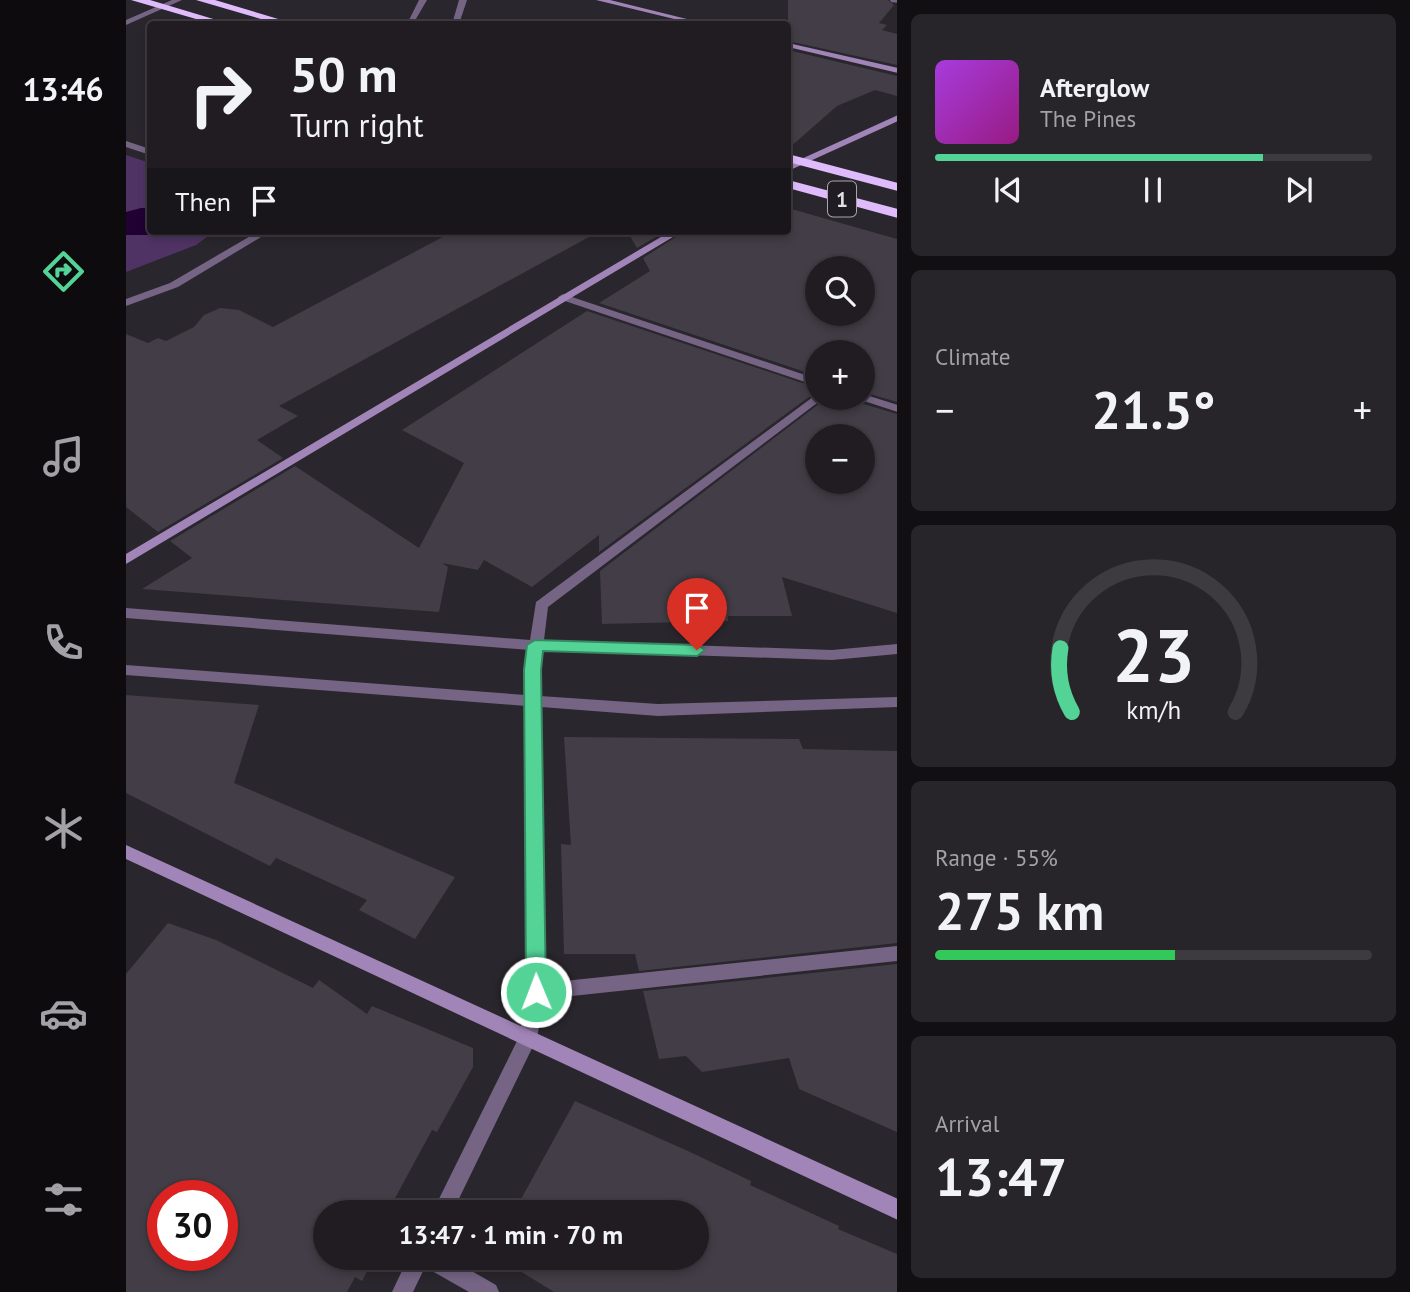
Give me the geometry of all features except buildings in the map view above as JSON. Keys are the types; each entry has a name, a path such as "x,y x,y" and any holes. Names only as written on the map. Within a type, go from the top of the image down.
{"highway":[{"path":"137,0 213,21"},
{"path":"202,0 278,21"},
{"name":"1","path":"792,163 897,187"},
{"name":"1","path":"791,185 897,214"}],"street":[{"path":"126,23 178,0"},
{"path":"412,21 423,0"},
{"path":"456,21 463,0"},
{"path":"600,0 690,21"},
{"path":"791,46 897,71"},
{"path":"792,163 897,117"},
{"path":"126,144 147,151"},
{"path":"126,303 174,285 259,235"},
{"path":"126,560 671,235"},
{"path":"563,297 805,379"},
{"path":"875,401 897,409"},
{"path":"448,1200 528,1038 536,992 533,670 541,605 805,407"},
{"path":"126,613 535,645 832,654 897,649"},
{"path":"126,670 534,703 658,710 897,702"},
{"path":"126,852 897,1210"},
{"path":"536,992 897,953"},
{"path":"402,1292 413,1270"},
{"path":"450,1270 489,1292"}],"shaded area":[{"path":"126,155 147,162 147,235 210,235 196,245 126,272"},
{"path":"147,208 147,235 126,235 126,212"}],"route":[{"path":"536,992 535,645 697,650"}]}
